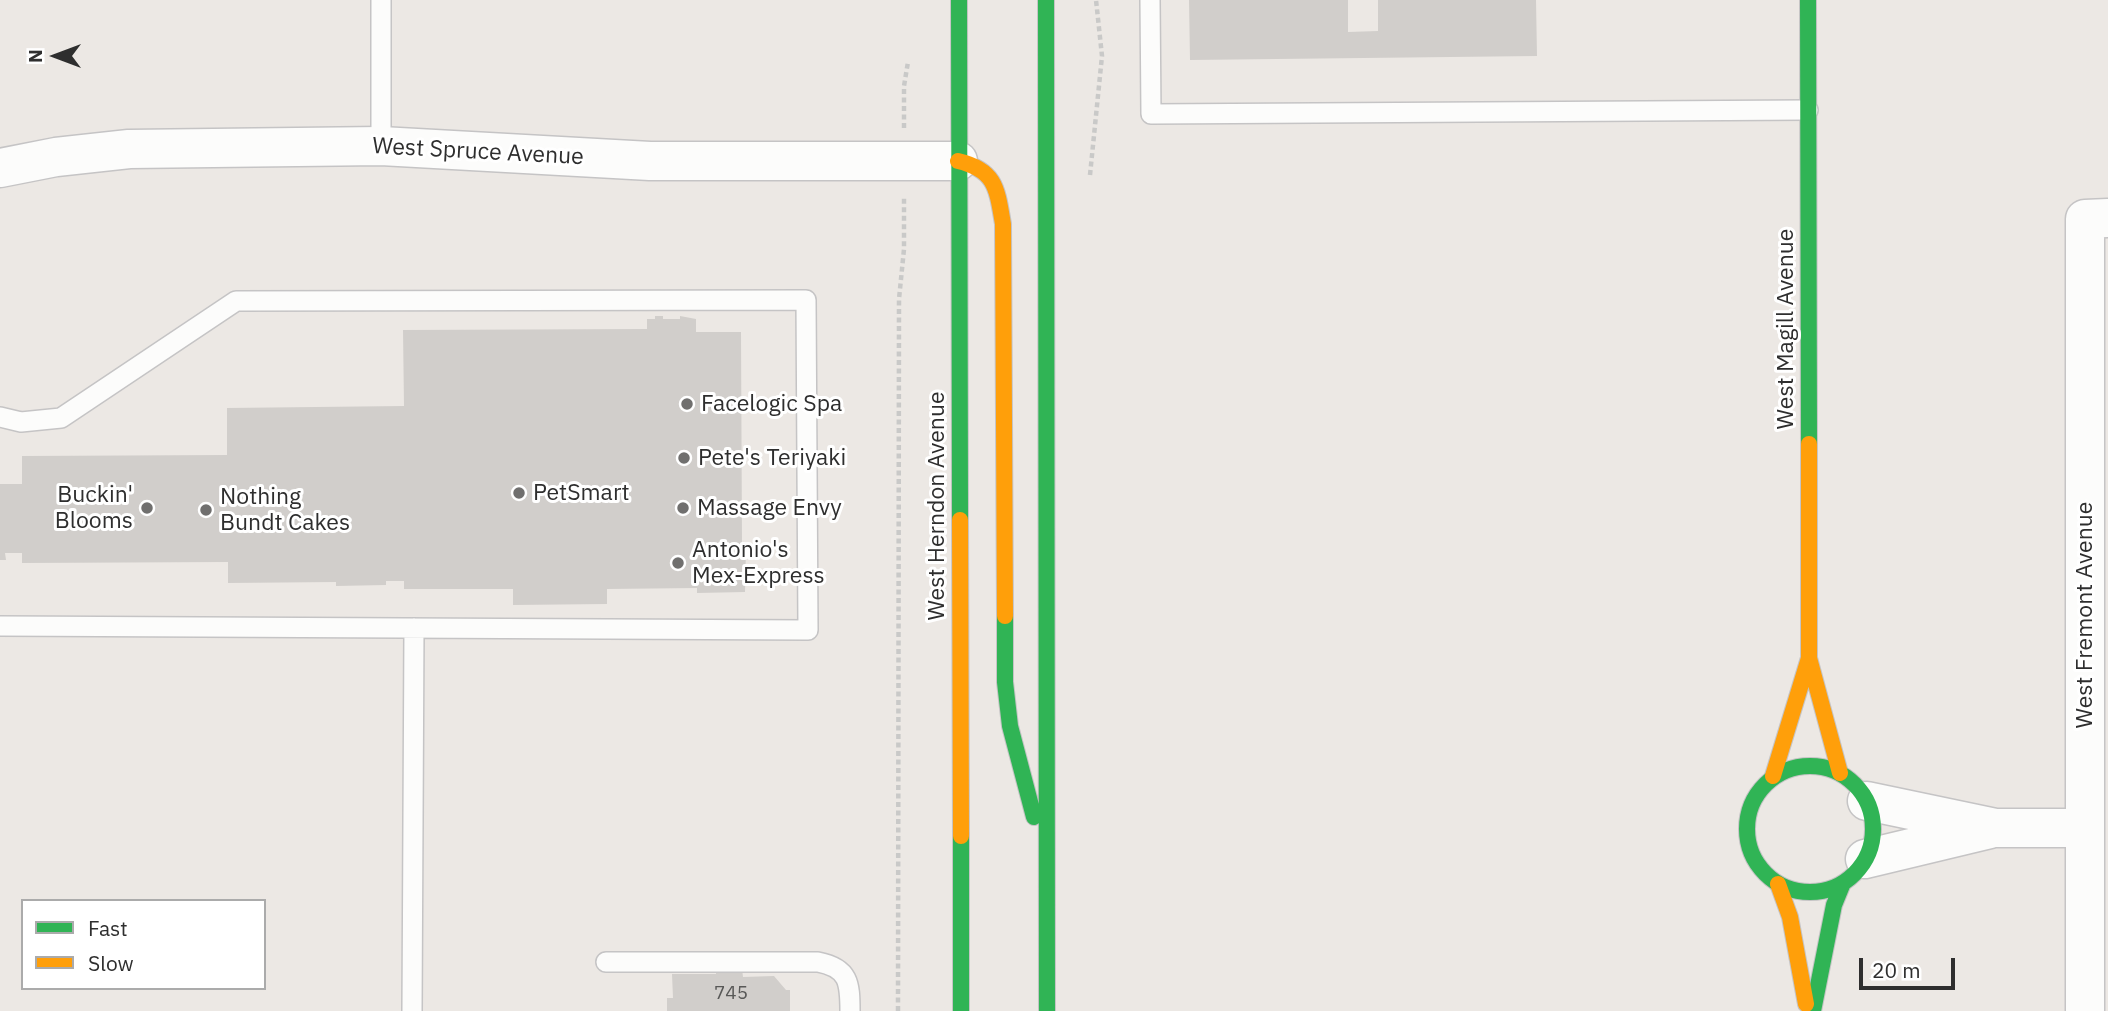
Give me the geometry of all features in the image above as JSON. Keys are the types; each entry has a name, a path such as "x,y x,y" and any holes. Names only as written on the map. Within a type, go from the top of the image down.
{"main road":[{"name":"West Herndon Avenue","path":"959,0 961,1011"},
{"path":"1046,0 1047,1011"},
{"name":"West Magill Avenue","path":"1808,0 1809,658 1840,773"},
{"path":"958,161 980,167 990,179 999,198 1003,224 1005,682 1010,726 1047,870"},
{"name":"West Magill Avenue","path":"1773,776 1809,658"},
{"path":"1813,1011 1834,905 1854,871 1872,840 1873,820 1867,801 1855,783 1840,773 1821,768 1795,768 1773,776 1756,795 1747,818 1748,844 1758,867 1777,884 1799,891 1822,891 1854,871"},
{"path":"1777,884 1790,917 1807,1011"}],"street":[{"name":"West Spruce Avenue","path":"0,168 56,157 129,149 381,146 650,161 958,161"},
{"name":"West Fremont Avenue","path":"2085,1011 2085,828 2097,624 2097,218"},
{"path":"1867,801 1996,828 2085,828"},
{"path":"1854,871 1996,828"}],"lane":[{"path":"381,0 381,146"},
{"path":"1150,0 1151,114 1808,110"},
{"path":"0,417 21,422 61,418 236,301 806,300 807,630 0,626"},
{"path":"412,1011 414,628"},
{"path":"606,962 830,964 840,969 850,988 850,1011"}],"path":[{"path":"1090,175 1102,55 1096,0"},
{"path":"904,86 908,62"},
{"path":"898,1011 899,299 904,249"}],"building":[{"path":"1189,0 1348,0 1348,32 1378,31 1378,0 1536,0 1537,56 1190,60"},
{"path":"655,316 663,316 663,319 680,319 680,316 696,319 696,332 741,332 742,545 746,545 745,592 697,593 697,588 607,589 607,604 513,605 513,589 404,589 404,581 386,581 386,585 336,586 336,582 228,583 228,562 22,563 22,553 5,553 6,560 0,560 0,484 22,484 22,456 227,455 227,408 404,406 403,330 647,329 647,319 655,319"},
{"path":"716,969 742,969 743,977 774,976 786,990 790,990 790,1011 667,1011 667,998 673,998 672,974 716,974"}],"traffic: fast":[{"path":"959,0 960,520"},
{"path":"1046,0 1047,1011"},
{"path":"1808,0 1809,444"},
{"path":"1005,616 1005,682 1010,726 1034,817"},
{"path":"1810,766 1834,771 1854,785 1868,805 1873,829 1868,853 1854,873 1834,887 1810,892 1786,887 1766,873 1752,853 1747,829 1752,805 1766,785 1786,771 1810,766"},
{"path":"961,836 961,1011"},
{"path":"1813,1011 1834,905 1843,883"}],"traffic: slow":[{"path":"958,161 971,165 987,176 996,191 1003,224 1005,616"},
{"path":"1809,444 1809,658 1840,773"},
{"path":"960,520 961,836"},
{"path":"1773,776 1809,658"},
{"path":"1778,884 1790,917 1806,1004"}],"place":[{"name":"Facelogic Spa","path":"687,404"},
{"name":"Pete's Teriyaki","path":"684,458"},
{"name":"PetSmart","path":"519,493"},
{"name":"Buckin' Blooms","path":"147,508"},
{"name":"Massage Envy","path":"683,508"},
{"name":"Nothing Bundt Cakes","path":"206,510"},
{"name":"Antonio's Mex-Express","path":"678,563"}]}
